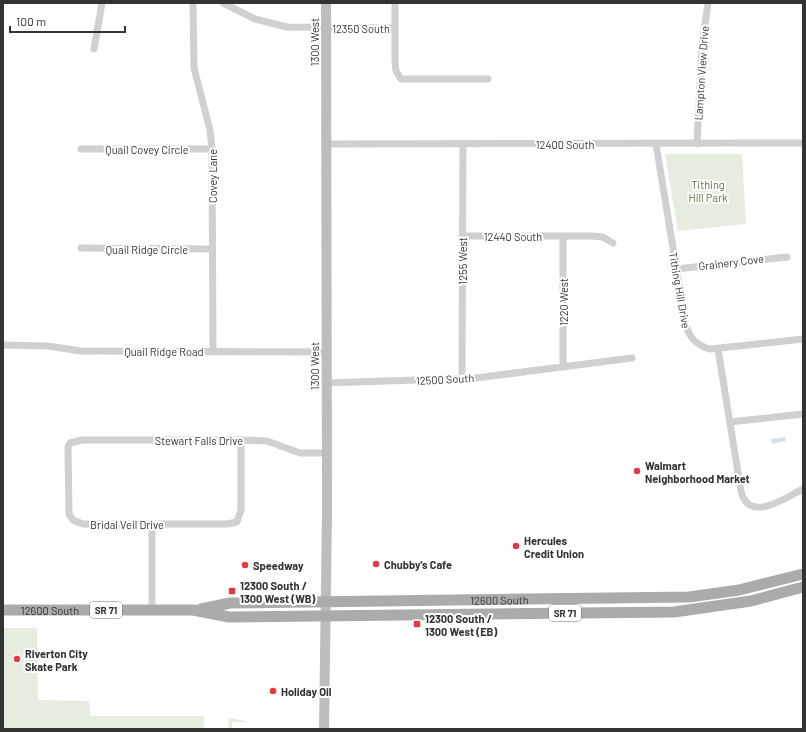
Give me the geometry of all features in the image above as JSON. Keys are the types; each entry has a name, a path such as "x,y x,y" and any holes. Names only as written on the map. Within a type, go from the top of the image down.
{"main road":[{"name":"12600 South","path":"3,610 193,610 230,603 325,603 689,597 739,590 781,581 803,574"},
{"name":"12600 South","path":"193,610 229,617 674,612 751,601 803,587"}],"street":[{"path":"94,49 102,3"},
{"name":"Covey Lane","path":"193,3 194,68 210,130 212,149 213,352"},
{"name":"12350 South","path":"223,3 255,20 287,27 395,28"},
{"name":"1300 West","path":"324,729 327,453 326,3"},
{"path":"395,3 395,62 396,71 401,79 488,79"},
{"name":"Lampton View Drive","path":"697,144 702,46 708,3"},
{"name":"12400 South","path":"326,144 803,143"},
{"name":"1255 West","path":"462,379 463,144"},
{"name":"Tithing Hill Drive","path":"656,144 687,332 698,345 710,350 803,339"},
{"name":"Quail Covey Circle","path":"81,149 212,149"},
{"name":"12440 South","path":"462,236 591,236 603,237 613,243"},
{"name":"1220 West","path":"563,236 563,367"},
{"name":"Quail Ridge Circle","path":"81,248 212,249"},
{"name":"Grainery Cove","path":"676,269 787,257"},
{"name":"Quail Ridge Road","path":"3,345 48,346 81,351 326,352"},
{"path":"718,349 742,496 745,501 753,507 766,507 803,489"},
{"name":"12500 South","path":"326,383 462,379 632,358"},
{"path":"730,422 803,414"},
{"name":"Stewart Falls Drive","path":"70,443 82,440 267,441 300,453 327,453"},
{"name":"Bridal Veil Drive","path":"70,443 68,453 68,508 73,520 83,524 227,524 237,522 241,510 241,440"},
{"path":"152,524 152,610"}],"green space":[{"name":"Tithing Hill Park","path":"665,154 742,154 746,224 678,231"},
{"path":"3,628 37,628 38,700 89,701 90,716 204,716 204,729 3,729"},
{"path":"229,718 251,722 232,722 232,729 228,729"}],"water":[{"path":"785,437 786,441 772,444 771,439"}],"place":[{"name":"Walmart Neighborhood Market","path":"637,471"},
{"name":"Hercules Credit Union","path":"516,546"},
{"name":"Chubby's Cafe","path":"376,564"},
{"name":"Speedway","path":"245,565"},
{"name":"12300 South / 1300 West (WB)","path":"232,591"},
{"name":"12300 South / 1300 West (EB)","path":"417,624"},
{"name":"Riverton City Skate Park","path":"17,659"},
{"name":"Holiday Oil","path":"273,691"}]}
